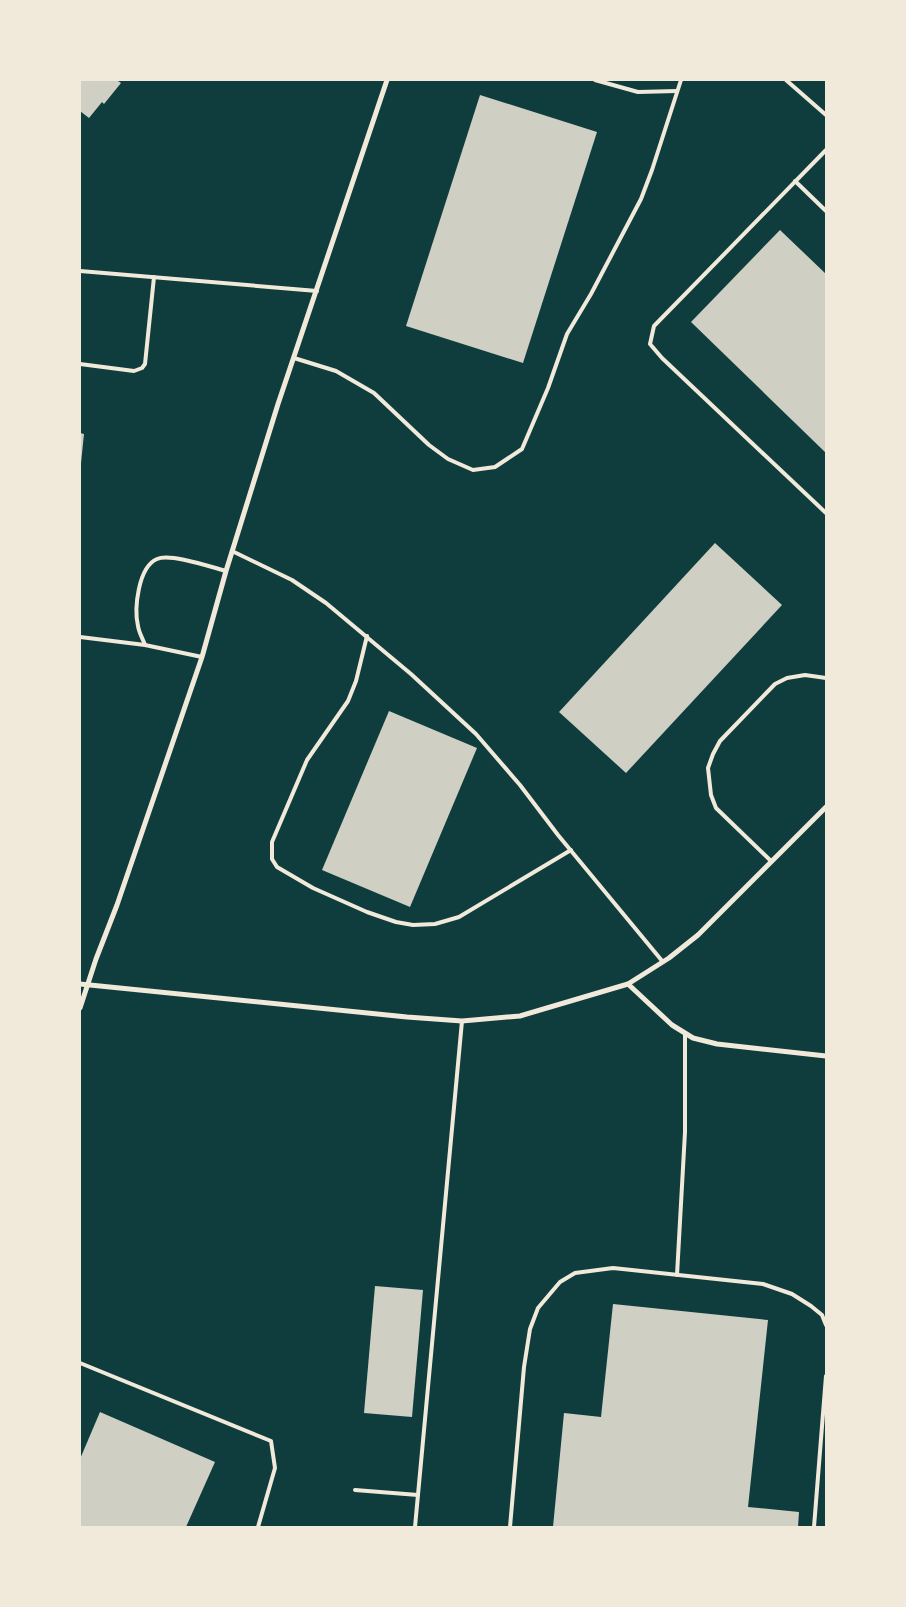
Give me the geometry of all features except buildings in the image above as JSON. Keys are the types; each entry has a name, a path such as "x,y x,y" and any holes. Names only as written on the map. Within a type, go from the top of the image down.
{"street":[{"path":"80,1008 202,657 226,571 294,358 387,80"},
{"path":"80,984 407,1017 462,1021 520,1016 628,984 663,962 698,935 826,807"},
{"path":"628,984 672,1025 693,1038 717,1044 826,1056"}],"lane":[{"path":"595,80 638,92 677,91"},
{"path":"294,358 336,371 374,393 429,445 448,460 472,470 495,467 522,449 548,388 567,334 591,294 641,199 681,80"},
{"path":"786,80 826,115"},
{"path":"826,150 654,326 650,344 662,358 826,514"},
{"path":"794,181 826,211"},
{"path":"80,271 316,291"},
{"path":"80,364 134,370 142,368 145,364 154,277"},
{"path":"232,552 292,580 326,603 411,674 476,734 520,785 663,962"},
{"path":"145,645 138,626 137,616 138,590 145,569 157,559 171,557 226,571"},
{"path":"80,636 145,645 202,657"},
{"path":"367,636 356,681 348,702 307,760 272,842 272,859 277,867 313,888 374,915 413,925 435,924 459,917 571,850"},
{"path":"772,861 716,808 711,795 708,768 720,741 775,684 787,678 805,675 826,678"},
{"path":"415,1527 462,1021"},
{"path":"677,1275 685,1132 685,1033"},
{"path":"510,1527 524,1367 530,1329 538,1308 560,1282 575,1274 614,1268 763,1284 792,1294 811,1306 822,1315 826,1325"},
{"path":"80,1363 271,1441 275,1468 258,1527"},
{"path":"814,1527 826,1376"},
{"path":"355,1490 418,1495"}]}
